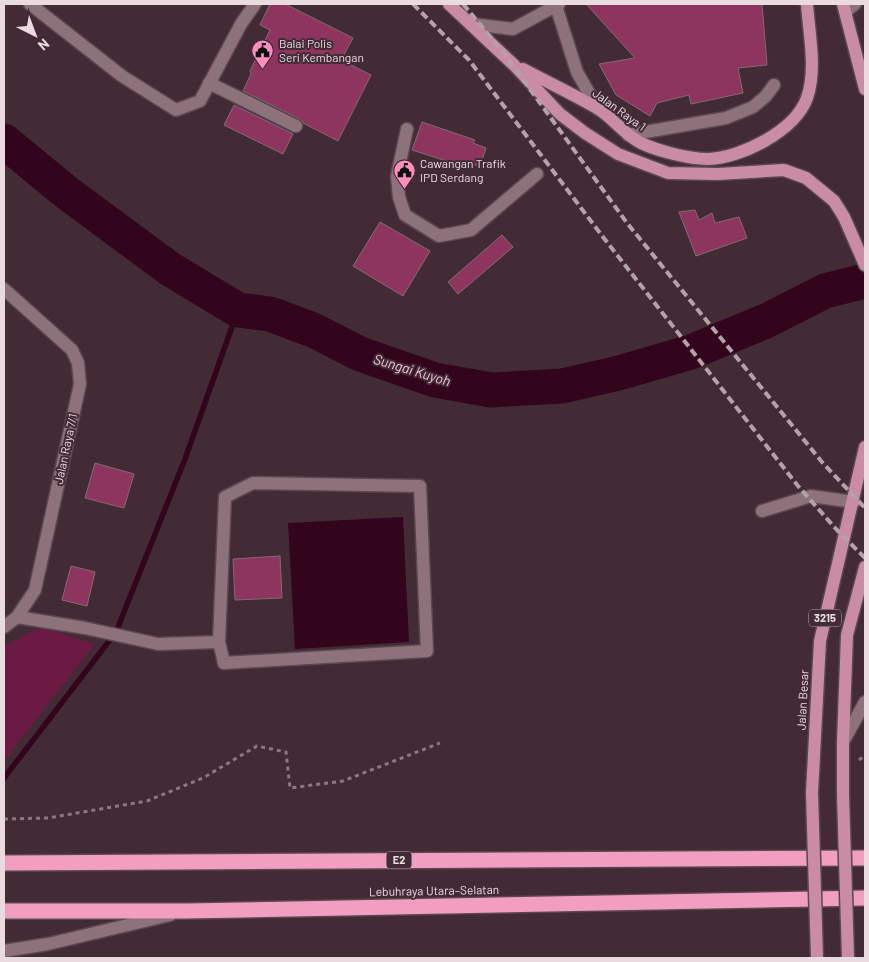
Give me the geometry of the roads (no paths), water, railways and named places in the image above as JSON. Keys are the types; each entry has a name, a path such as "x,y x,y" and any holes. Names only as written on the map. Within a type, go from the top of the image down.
{"highway":[{"name":"E2","path":"4,863 865,858"},
{"name":"Lebuhraya Utara–Selatan","path":"4,911 187,911 865,898"}],"main road":[{"name":"Jalan Raya 1","path":"449,4 514,65 560,114 618,154 668,173 718,174 784,170 806,178 834,201 844,216 865,262"},
{"name":"Jalan Raya 1","path":"514,65 598,109 628,135 642,143 667,153 708,159 733,154 758,145 780,130 796,115 806,100 812,78 808,4"},
{"path":"848,7 865,89"},
{"name":"Jalan Besar","path":"817,958 812,793 820,642 854,502 865,447"},
{"name":"3215","path":"848,958 843,742 847,635 865,567"}],"street":[{"path":"30,4 122,76 176,110 200,101 241,24 255,4"},
{"path":"471,24 513,29 556,4 577,72 598,109"},
{"path":"209,83 296,126"},
{"path":"628,135 726,118 753,106 766,96 774,84"},
{"path":"407,129 397,176 405,215 439,236 471,230 537,174"},
{"name":"Jalan Raya 7/1","path":"4,289 72,350 78,363 80,384 35,590 18,617 4,627"},
{"path":"253,483 420,486 428,651 224,663 219,642 225,497 253,483"},
{"path":"762,511 811,496 854,502"},
{"path":"18,617 86,628 158,644 219,642"},
{"path":"843,742 865,702"},
{"path":"4,951 48,944 187,911"}],"waterway":[{"name":"Sungai Kuyoh","path":"4,141 66,192 170,269 238,310 270,314 313,330 360,354 435,380 491,390 562,386 619,373 691,352 766,321 825,291 865,281"},
{"path":"4,778 116,632 185,459 238,310"}],"railway":[{"path":"413,4 469,60 603,237 798,486 865,558"},
{"path":"463,4 503,52 627,223 822,462 865,508"}],"place":[{"name":"Balai Polis Seri Kembangan","path":"263,70"},
{"name":"Cawangan Trafik IPD Serdang","path":"404,190"}]}
